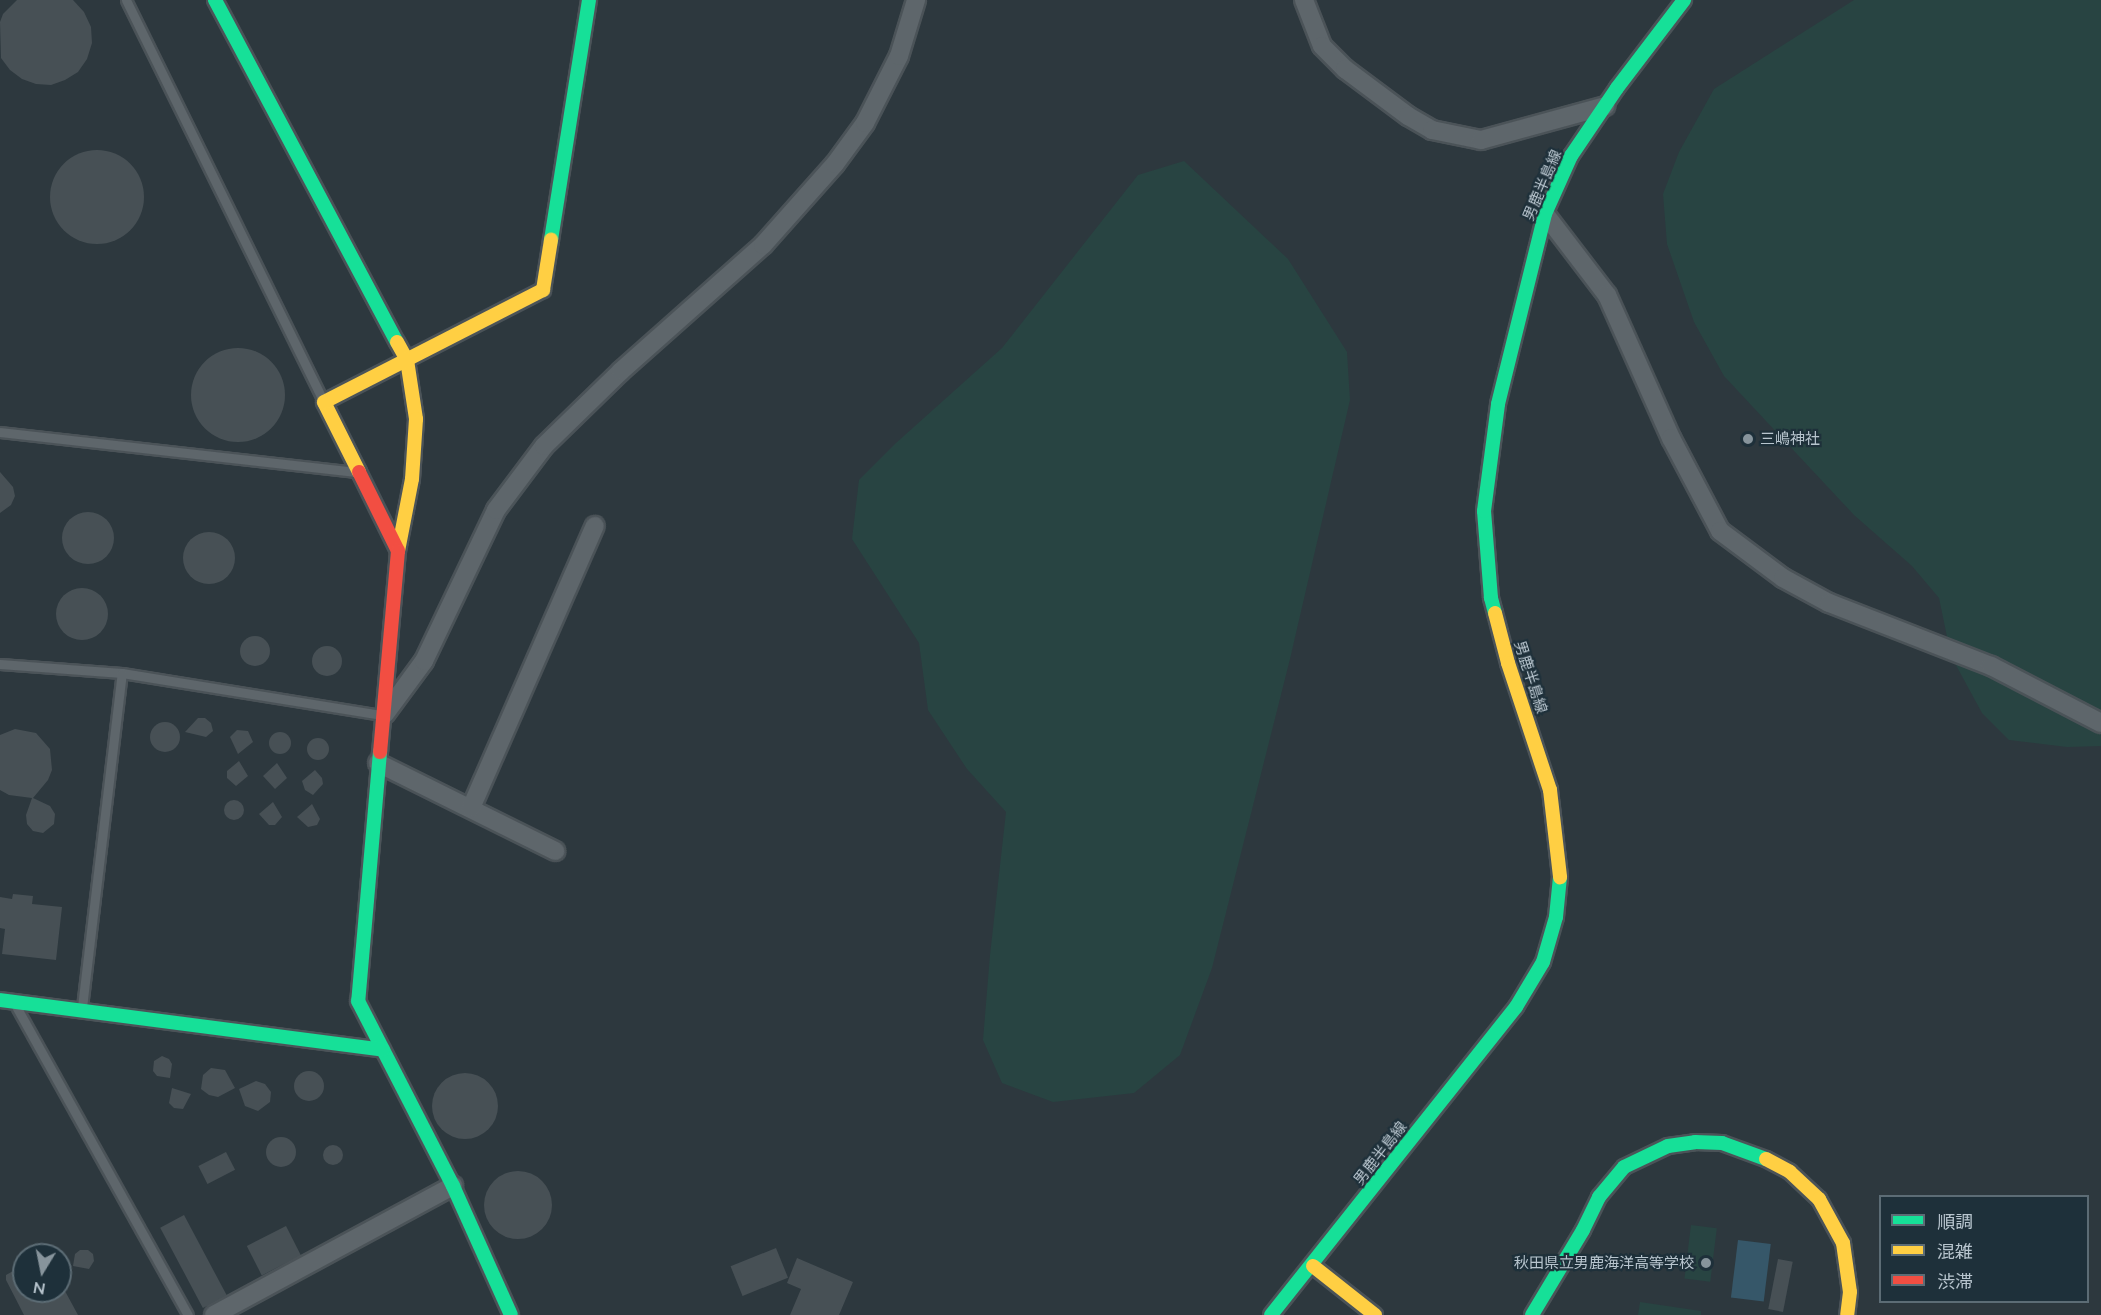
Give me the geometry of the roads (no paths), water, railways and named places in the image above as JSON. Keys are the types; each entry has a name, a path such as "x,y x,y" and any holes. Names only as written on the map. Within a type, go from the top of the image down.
{"street":[{"path":"215,0 407,360 416,419 412,479 398,551 358,1000 453,1186 511,1315"},
{"path":"398,551 324,402 543,290 589,0"},
{"path":"384,715 424,661 496,510 544,446 621,371 763,245 835,164 865,123 898,56 916,0"},
{"path":"1304,0 1322,46 1346,69 1408,116 1432,130 1481,140 1606,105"},
{"name":"男鹿半島線","path":"1271,1315 1313,1266 1516,1007 1544,962 1556,917 1561,871 1557,824 1550,790 1508,663 1491,598 1484,511 1498,404 1545,214 1571,156 1684,0"},
{"path":"1545,214 1607,295 1671,438 1720,531 1784,578 1829,603 1991,666 2101,723"},
{"path":"471,808 595,526"},
{"path":"378,763 555,851"},
{"path":"7,1001 383,1050"},
{"path":"1532,1315 1583,1230 1599,1197 1624,1167 1668,1146 1695,1142 1722,1143 1756,1152 1790,1172 1819,1199 1843,1243 1850,1292 1847,1315"},
{"path":"214,1315 453,1186"},
{"path":"1313,1266 1375,1315"}],"lane":[{"path":"126,0 324,402"},
{"path":"0,432 360,473"},
{"path":"0,664 122,673 384,715"},
{"path":"81,1011 122,673"},
{"path":"7,1001 188,1315"}],"water":[{"path":"1738,1240 1771,1244 1764,1302 1731,1298"}],"place":[{"name":"三嶋神社","path":"1748,439"},
{"name":"秋田県立男鹿海洋高等学校","path":"1706,1263"}]}
